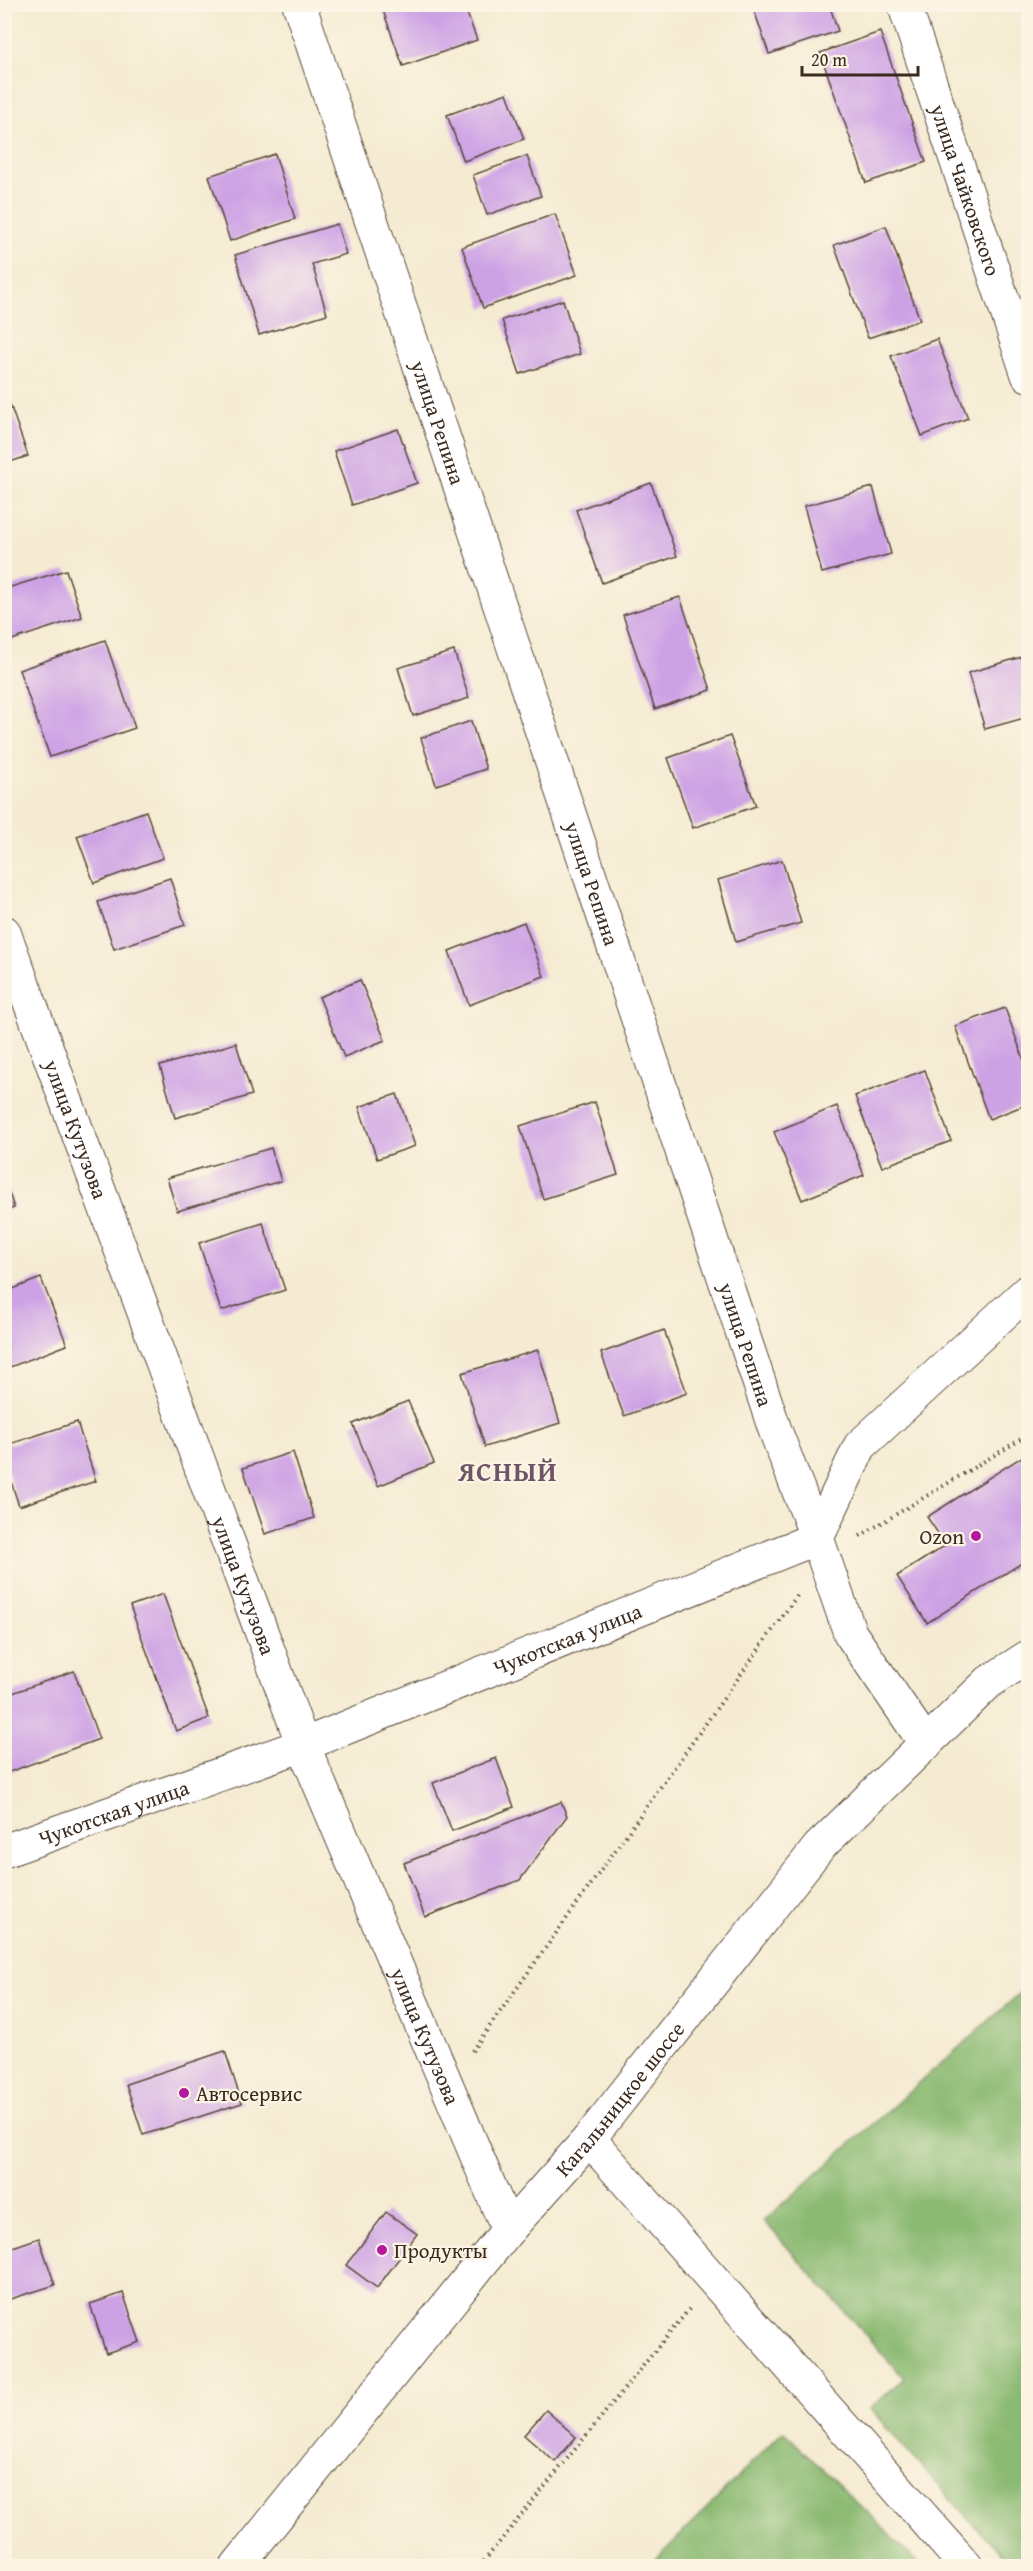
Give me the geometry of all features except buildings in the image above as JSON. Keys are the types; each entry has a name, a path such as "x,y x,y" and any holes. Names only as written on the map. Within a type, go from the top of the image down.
{"street":[{"name":"улица Репина","path":"298,4 775,1430 850,1633 926,1744"},
{"name":"улица Чайковского","path":"904,4 1029,375"},
{"name":"улица Кутузова","path":"4,932 303,1744 508,2230"},
{"path":"820,1548 860,1446 1029,1292"},
{"name":"Чукотская улица","path":"4,1851 303,1744 820,1548"},
{"name":"Кагальницкое шоссе","path":"237,2566 508,2230 590,2139 819,1847 989,1682 1029,1657"},
{"path":"590,2139 966,2566"}],"path":[{"path":"447,2086 820,1548 1029,1435"},
{"path":"480,2566 714,2280"}],"green space":[{"path":"1028,1986 1028,2566 1011,2566 870,2409 904,2378 764,2221"},
{"path":"783,2431 922,2566 650,2566"}],"place":[{"name":"Ozon","path":"976,1536"},
{"name":"Автосервис","path":"184,2093"},
{"name":"Продукты","path":"382,2250"}],"district":[{"name":"ЯСНЫЙ","path":"508,1471"}]}
